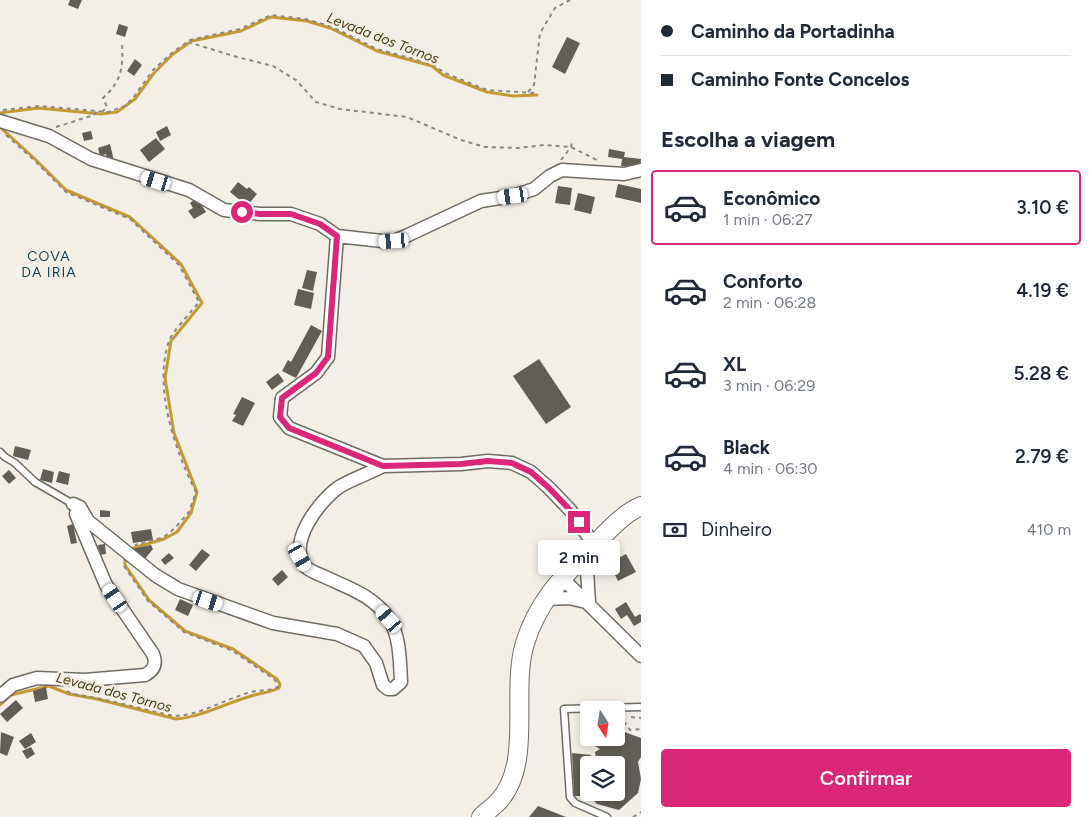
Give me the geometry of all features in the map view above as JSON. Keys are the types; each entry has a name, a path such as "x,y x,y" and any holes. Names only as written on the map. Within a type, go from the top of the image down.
{"main road":[{"path":"481,817 498,801 513,776 518,753 520,664 534,617 562,578 624,517 641,506"}],"street":[{"path":"0,122 49,136 91,159 189,190 224,210 260,214 291,214 320,224 337,236 382,241 394,241 481,201 513,196 534,189 550,176 562,170 624,174 641,170"},
{"path":"337,236 328,357 316,373 282,398 280,417 289,428 383,466 461,464 488,461 512,463 531,472 571,511 591,548 587,570 589,603"},
{"path":"0,696 13,686 37,678 85,680 145,675 152,671 155,665 156,660 153,654 106,584 79,518 72,510 73,504 80,507 88,521 155,575 178,589 273,623 338,634 364,646 376,663 382,685 388,689 393,689 400,682 400,674 396,636 389,619 370,598 307,568 300,557 300,541 310,520 324,499 340,487 383,466"},
{"path":"562,578 641,656"},
{"path":"546,599 577,599 589,603"}],"lane":[{"path":"0,452 16,462 35,482 73,504"},
{"path":"607,817 572,800 564,709 641,707"}],"path":[{"path":"527,92 534,85 540,32 555,8 570,0"},
{"path":"49,136 56,126 125,106 153,70 190,40 240,29 271,15 305,19 330,26 377,50 432,64 445,73 487,90 536,93"},
{"path":"190,40 191,43 273,66 296,80 316,102 340,109 407,117 461,140 485,147 570,146 601,162"},
{"path":"102,112 107,107 103,98 111,91 123,65 122,41"},
{"path":"0,111 39,106 96,113"},
{"path":"0,131 34,160 66,192 130,219 179,265 199,302 169,340 162,378 172,433 187,476 196,492 192,506 189,512 164,537 124,549 123,564 148,601 184,632 233,651 275,680 278,687 252,692 187,716 174,716 68,692"},
{"path":"570,146 572,142"},
{"path":"625,723 630,730 641,729"},
{"path":"633,817 641,812"}],"building":[{"path":"70,0 82,0 78,9 68,5"},
{"path":"119,24 128,27 125,37 116,34"},
{"path":"567,37 580,43 565,74 552,67"},
{"path":"135,59 142,65 134,76 127,71"},
{"path":"167,126 171,135 160,141 156,132"},
{"path":"91,131 93,139 84,141 82,133"},
{"path":"156,138 165,149 149,162 140,150"},
{"path":"110,144 114,161 108,163 106,154 100,156 98,148"},
{"path":"609,149 625,152 624,157 641,159 640,168 621,166 622,159 608,157"},
{"path":"238,182 247,189 249,187 257,194 247,206 230,192"},
{"path":"618,184 641,189 641,203 615,197"},
{"path":"558,186 572,188 570,205 555,203"},
{"path":"578,193 595,197 591,214 574,210"},
{"path":"197,198 206,212 194,219 188,211 193,208 190,203"},
{"path":"307,270 317,272 313,291 302,288"},
{"path":"298,289 314,293 311,309 294,305"},
{"path":"311,325 322,331 296,378 282,371 288,360 291,362"},
{"path":"539,359 571,407 546,424 513,376"},
{"path":"278,373 284,381 272,390 266,382"},
{"path":"242,397 255,403 243,426 232,421 236,415 233,414"},
{"path":"15,446 31,450 28,460 13,456"},
{"path":"43,469 54,472 52,483 40,480"},
{"path":"9,470 16,478 9,484 2,476"},
{"path":"59,471 70,474 68,485 56,482"},
{"path":"100,510 110,511 110,517 100,517"},
{"path":"73,524 77,543 71,544 67,526"},
{"path":"151,529 153,540 133,543 131,532"},
{"path":"105,544 106,554 99,555 98,545"},
{"path":"151,545 153,549 144,560 132,549"},
{"path":"202,549 210,555 196,571 189,565"},
{"path":"169,553 174,558 165,565 161,560"},
{"path":"626,554 636,572 618,581 609,563"},
{"path":"282,570 288,577 278,586 272,579"},
{"path":"180,599 193,605 188,616 175,610"},
{"path":"626,602 635,617 641,615 641,622 634,626 627,615 621,619 615,609"},
{"path":"46,687 48,699 35,702 33,691"},
{"path":"16,700 23,708 7,722 0,714"},
{"path":"1,732 14,737 7,756 0,753"},
{"path":"625,732 641,738 641,757 638,762 641,779 638,793 619,810 597,804 594,801 625,801 625,756 596,756 595,752 600,749 595,746 625,746"},
{"path":"31,733 36,742 25,749 19,741"},
{"path":"31,747 35,754 27,759 22,751"},
{"path":"572,753 591,755 580,756 580,796 574,796"},
{"path":"538,806 566,817 529,817"}],"waterway":[{"name":"Levada dos Tornos","path":"192,41 241,31 271,17 307,21 330,28 377,51 432,66 443,75 487,92 513,96 537,95"},
{"name":"Levada dos Tornos","path":"0,113 38,108 101,114 117,112 135,99 154,73 173,54 189,43"},
{"name":"Levada dos Tornos","path":"0,127 66,190 130,217 181,264 202,303 171,341 165,378 174,433 197,492 191,513 177,532 164,539 130,549"},
{"name":"Levada dos Tornos","path":"0,705 11,695 49,686 69,694 97,699 176,719 203,713 279,688 280,684 277,679 233,649 185,631 149,600 125,565 125,555"}],"district":[{"name":"COVA DA IRIA","path":"49,264"}],"route":[{"path":"242,212 291,214 320,224 337,236 328,357 316,373 282,398 280,417 289,428 383,466 461,464 488,461 512,463 531,472 549,488 579,522"}]}
